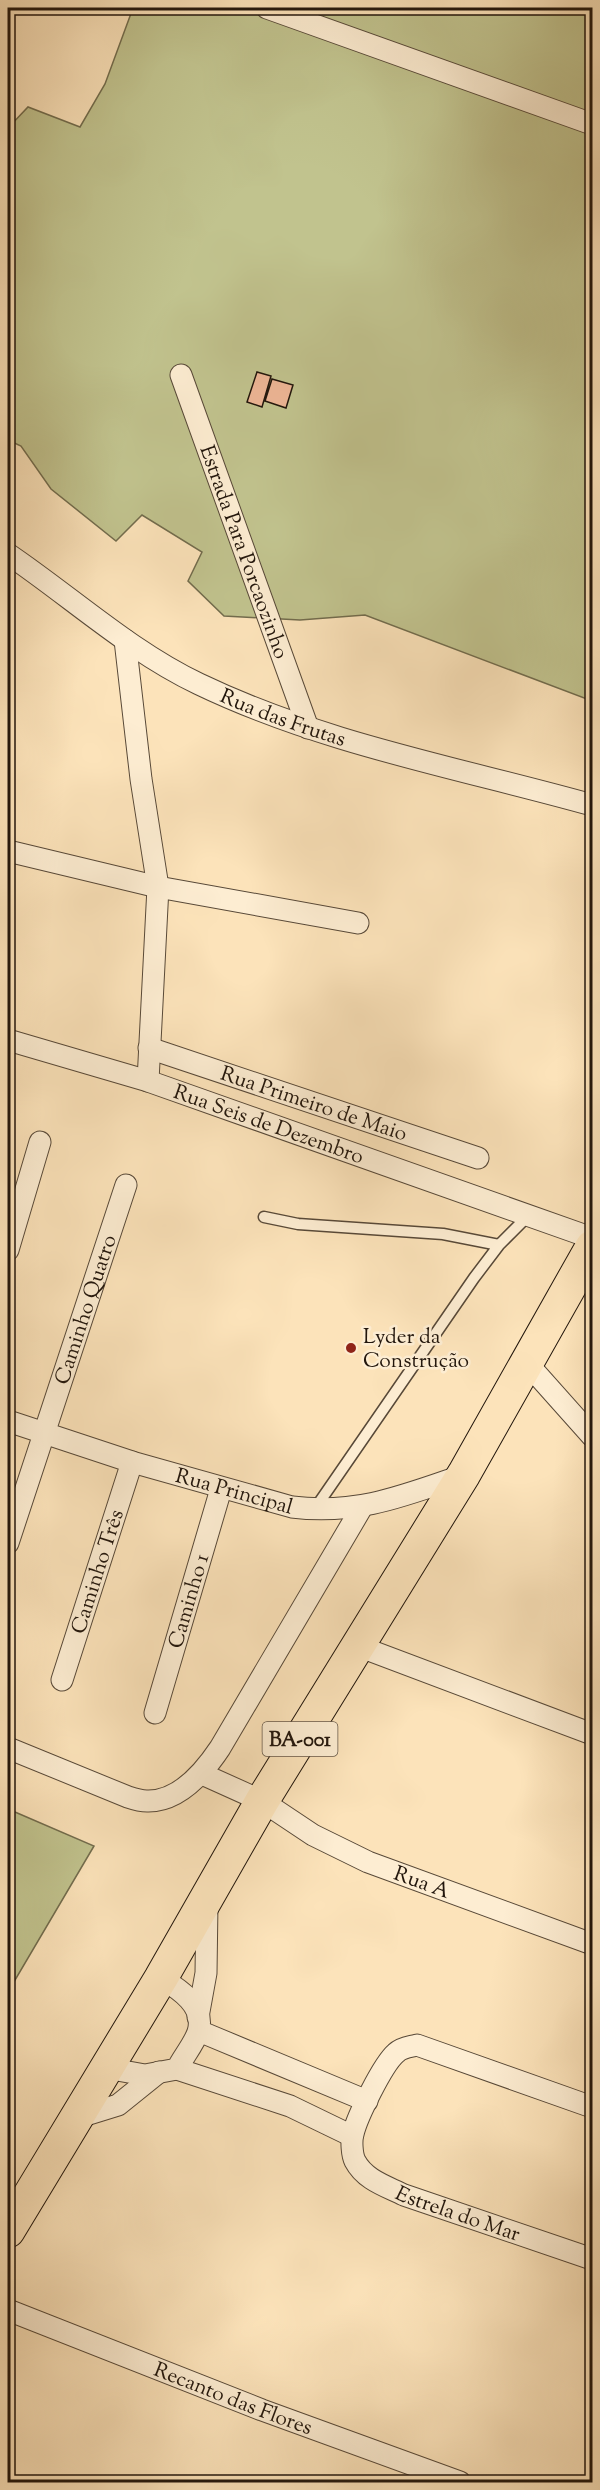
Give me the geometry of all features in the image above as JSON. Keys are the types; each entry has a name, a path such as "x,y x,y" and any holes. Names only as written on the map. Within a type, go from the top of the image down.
{"main road":[{"name":"BA-001","path":"8,2231 161,1978 262,1801 464,1474 592,1247"}],"street":[{"path":"267,8 592,124"},
{"name":"Estrada Para Porcaozinho","path":"182,375 308,728"},
{"name":"Rua das Frutas","path":"8,554 125,640 197,683 283,721 372,749 592,805"},
{"path":"125,640 141,779 159,887 148,1081"},
{"path":"8,850 159,887 358,923"},
{"name":"Rua Seis de Dezembro","path":"8,1040 148,1081 398,1167 592,1238"},
{"name":"Rua Primeiro de Maio","path":"149,1048 478,1158"},
{"path":"8,1250 40,1142"},
{"name":"Caminho Quatro","path":"8,1543 126,1185"},
{"path":"526,1362 592,1436"},
{"name":"Rua Principal","path":"8,1421 132,1462 292,1508 314,1510 362,1507 402,1497 464,1474"},
{"name":"Caminho Três","path":"62,1680 132,1462"},
{"name":"Caminho 1","path":"155,1713 221,1489"},
{"path":"8,1748 128,1797 147,1802 171,1795 202,1774 220,1748 362,1507"},
{"path":"358,1646 592,1734"},
{"name":"Rua A","path":"202,1774 262,1801 313,1835 368,1862 592,1944"},
{"path":"76,2118 118,2104 168,2071 198,2024 206,1973 207,1900"},
{"path":"161,1978 184,1993 193,2004 198,2024"},
{"path":"198,2024 367,2101"},
{"path":"106,2068 145,2075 168,2071 290,2106 352,2136 367,2101 396,2053 404,2048 417,2045 592,2107"},
{"name":"Estrela do Mar","path":"352,2136 354,2159 375,2181 404,2195 592,2259"},
{"name":"Recanto das Flores","path":"8,2310 262,2410 460,2482"}],"lane":[{"path":"314,1510 499,1245 528,1216"},
{"path":"264,1217 298,1224 443,1234 499,1245"}],"green space":[{"path":"133,8 592,8 592,701 365,615 300,620 224,616 188,581 202,552 142,515 116,541 51,489 21,446 8,440 8,128 28,107 80,127 105,84"},
{"path":"8,1809 94,1846 8,1992"}],"building":[{"path":"257,372 271,376 262,407 247,402"},
{"path":"272,379 293,385 286,408 265,401"}],"place":[{"name":"Lyder da Construção","path":"351,1348"}]}
